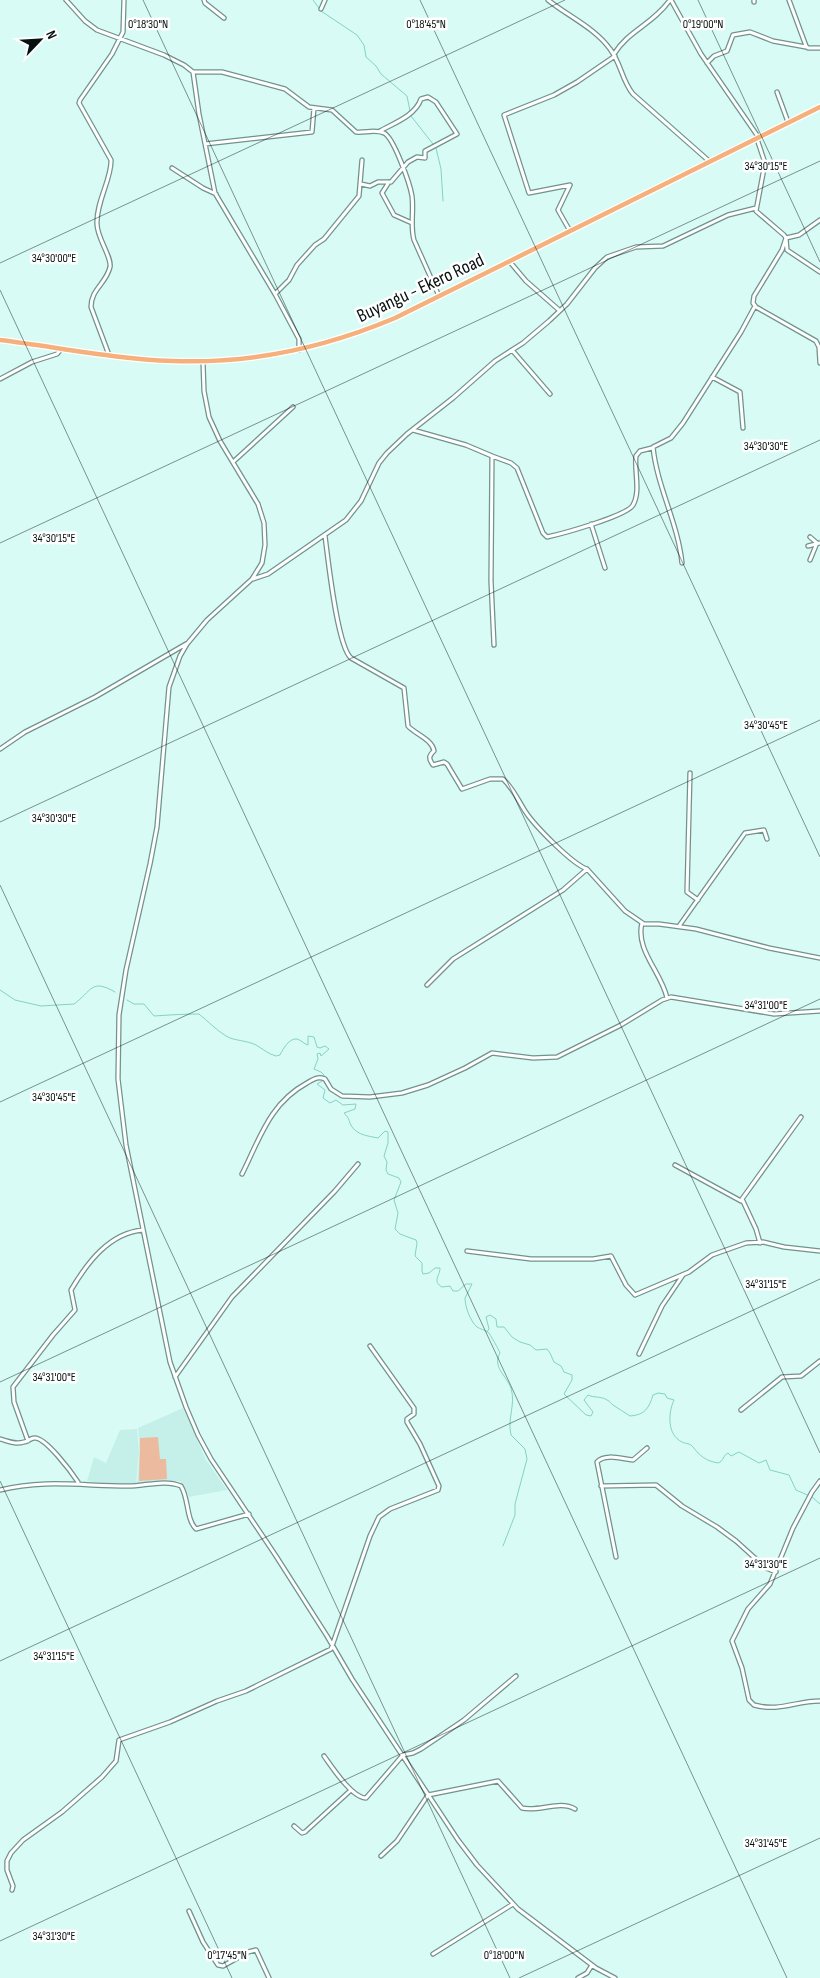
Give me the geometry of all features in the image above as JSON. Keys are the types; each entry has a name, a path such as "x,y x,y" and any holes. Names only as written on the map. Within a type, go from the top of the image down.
{"main road":[{"name":"Buyangu - Ekero Road","path":"0,340 164,361 203,362 248,358 299,350 359,333 395,318 510,262 820,107"}],"street":[{"path":"66,0 92,26 102,33 120,37 164,55 184,64 193,72 205,144 216,194 275,294 299,339 299,350"},
{"path":"110,355 91,307 91,299 93,293 102,284 111,265 99,236 97,224 98,208 111,160 79,103 82,94 112,54 123,32 124,0"},
{"path":"204,0 205,3 224,18"},
{"path":"321,9 325,0"},
{"path":"548,0 606,44 614,55 627,86 633,94 709,162"},
{"path":"570,231 558,210 570,185 532,193 528,192 504,115 554,95 577,82 614,55 628,37 660,14 670,0 707,63 758,139 765,163 756,208 757,212 786,238 787,250 820,272"},
{"path":"790,0 806,47"},
{"path":"707,63 716,55 727,51 734,34 752,32 773,41 820,48"},
{"path":"193,72 222,72 280,88 288,91 309,107 332,110 358,132 379,131 412,112 425,96 432,98 457,134 426,151 425,158 414,158 402,166 382,193 389,204 391,212 412,223"},
{"path":"777,92 788,123"},
{"path":"205,144 312,132 314,108"},
{"path":"379,131 387,135 394,146 402,166 412,195 412,233 439,296"},
{"path":"275,294 289,280 297,265 339,223 359,196 362,160"},
{"path":"172,168 216,194"},
{"path":"361,184 370,186 378,182 389,182"},
{"path":"252,579 268,574 325,536 350,516 367,491 383,457 413,429 453,398 495,361 549,321 567,304 595,268 607,257 636,247 657,247 671,244 728,215 756,208"},
{"path":"786,238 799,234 820,220"},
{"path":"413,429 466,445 511,464 516,468 544,536 552,536 621,514 632,507 636,490 636,456 640,451 652,448 656,444 671,438 676,432 741,332 755,306 754,296 782,250 786,238"},
{"path":"510,262 526,281 559,310"},
{"path":"755,306 816,341 819,347 820,363"},
{"path":"0,379 32,362 57,354 60,349"},
{"path":"512,350 550,394"},
{"path":"203,362 204,391 209,418 220,442 256,500 265,527 265,545 260,568 252,579 208,620 187,644 180,656 169,686 157,827 122,988 118,1028 118,1088 126,1145 164,1338 175,1378 192,1422 211,1459 334,1646 342,1664 428,1795 477,1865 513,1904 540,1927 592,1965 615,1978"},
{"path":"712,377 740,392 743,428"},
{"path":"233,462 293,407"},
{"path":"652,448 658,477 673,521 682,563"},
{"path":"492,456 491,581 494,645"},
{"path":"590,524 605,568"},
{"path":"325,536 345,652 351,658 404,688 408,726 412,730 417,731 433,746 434,751 430,754 429,759 433,765 444,762 447,764 462,788 490,779 504,779 532,821 570,858 587,869 625,911 642,923 679,926 769,948 820,958"},
{"path":"810,537 819,543"},
{"path":"808,546 819,543"},
{"path":"810,560 819,543"},
{"path":"0,749 25,732 96,698 180,646 187,644"},
{"path":"690,773 687,892 698,900"},
{"path":"679,926 745,833 764,830 767,839"},
{"path":"427,985 453,959 563,890 587,869"},
{"path":"642,923 640,933 642,942 664,987 667,998"},
{"path":"242,1174 274,1110 285,1098 317,1078 325,1079 331,1089 342,1096 370,1097 421,1087 465,1068 492,1053 533,1058 557,1057 621,1025 667,998 689,999 730,1008 774,1014 820,1011"},
{"path":"742,1202 742,1198 749,1187 801,1117"},
{"path":"175,1378 232,1297 335,1191 358,1164"},
{"path":"675,1165 742,1202 756,1229 760,1242"},
{"path":"28,1441 14,1402 13,1387 75,1310 70,1290 93,1259 105,1246 114,1240 128,1233 143,1230"},
{"path":"466,1251 531,1259 593,1259 611,1256 626,1285 635,1295 684,1274 717,1254 737,1246 760,1242 820,1251"},
{"path":"639,1354 662,1306 684,1274"},
{"path":"12,1890 13,1886 7,1870 7,1861 11,1853 23,1840 62,1812 102,1777 116,1761 119,1740 170,1722 217,1701 246,1691 325,1653 334,1646 338,1626 374,1525 379,1517 390,1509 433,1493 439,1488 420,1444 407,1422 408,1418 414,1414 414,1408 370,1346"},
{"path":"741,1410 782,1377 801,1376 820,1361"},
{"path":"0,1439 14,1443 36,1438 47,1443 78,1483"},
{"path":"616,1556 596,1464 600,1458 612,1457 633,1460 647,1448"},
{"path":"820,1481 812,1492 790,1535 770,1584 748,1609 732,1641 742,1668 749,1700 754,1706 786,1707 802,1702 820,1701"},
{"path":"0,1490 39,1483 78,1483 110,1486 175,1484 181,1486 184,1491 191,1522 196,1529 248,1514"},
{"path":"601,1486 656,1485 682,1506 736,1541 766,1568 776,1572"},
{"path":"324,1756 351,1790 360,1797 366,1798 403,1755 413,1753 464,1720 516,1676"},
{"path":"382,1856 398,1840 428,1795 498,1781 522,1808 535,1810 566,1806 575,1809"},
{"path":"294,1826 302,1833 305,1832 351,1790"},
{"path":"433,1954 513,1904"},
{"path":"189,1910 203,1942 218,1965 223,1966 248,1952 256,1950 269,1978"},
{"path":"578,1978 587,1973 592,1965"}],"shaded area":[{"path":"183,1408 206,1460 227,1490 189,1497 184,1485 179,1481 137,1484 140,1452 138,1428"},
{"path":"137,1429 139,1452 136,1484 87,1481 94,1457 106,1463 120,1430"},
{"path":"158,1437 160,1459 166,1459 167,1479 139,1481 140,1438"}],"waterway":[{"path":"313,0 321,11 357,35 364,45 366,57 376,66 381,74 407,96 411,116 433,144"},
{"path":"436,148 441,169 443,201"},
{"path":"0,990 15,1000 41,1006 74,1004 96,986 101,986 115,992"},
{"path":"127,1000 134,1004 144,1004 154,1016 199,1014 226,1036 252,1043 276,1056 280,1055 291,1040 297,1039 308,1045 308,1036 314,1037 317,1047 325,1046 329,1049 321,1056 320,1053 317,1054 318,1059 314,1069 324,1075 324,1080 317,1084 325,1090 323,1098 330,1103 336,1100 343,1105 356,1104 355,1109 344,1113 354,1130 367,1136 378,1138 385,1131 388,1132 388,1143 384,1156 387,1162 386,1170 388,1174 399,1178 401,1182 394,1200 398,1213 395,1229 400,1234 416,1240 415,1256 422,1263 423,1274 429,1273 435,1268 440,1268 437,1283 442,1287 450,1286 453,1291 458,1291 466,1284 472,1284 465,1298 468,1313 474,1324 488,1332 494,1342 500,1353 498,1358 499,1367 511,1388 513,1400 510,1423 511,1435 525,1449 527,1459 515,1504 515,1515 503,1546"},
{"path":"487,1332 489,1329 486,1317 490,1315 496,1319 497,1327 504,1327 512,1337 520,1342 530,1345 536,1350 547,1349 554,1362 561,1366 564,1372 572,1375 572,1380 564,1394 586,1415 591,1416 593,1412 584,1400 588,1395 605,1399 630,1416 646,1410 653,1395 658,1393 665,1394 667,1398 674,1400 670,1423 677,1439 692,1446 704,1458 718,1463 728,1453 731,1456 739,1452 759,1463 766,1460 770,1470 789,1475 796,1490 812,1497 820,1504"}]}
